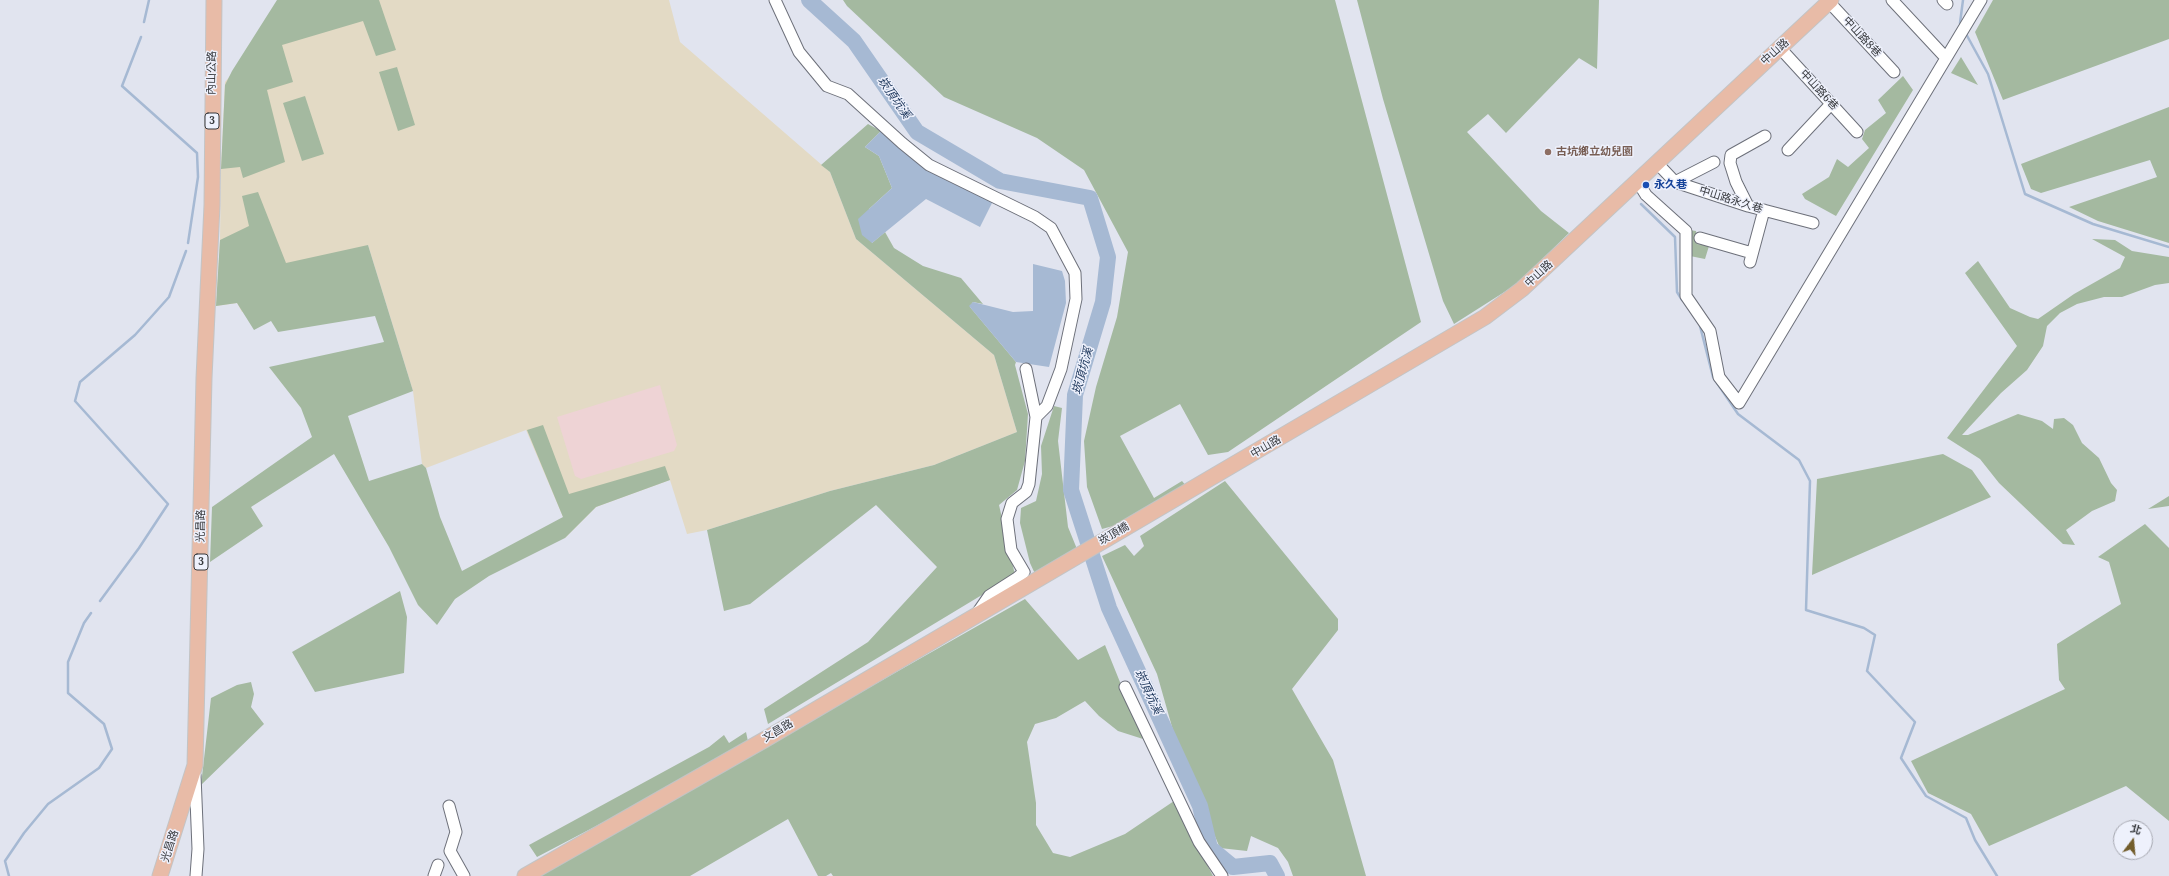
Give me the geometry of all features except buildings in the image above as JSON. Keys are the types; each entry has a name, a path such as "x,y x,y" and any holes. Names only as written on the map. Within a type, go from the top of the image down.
{"main road":[{"name":"內山公路","path":"210,243 214,0"},
{"name":"中山路","path":"1200,485 1485,316 1522,289 1830,1"},
{"name":"光昌路","path":"160,876 194,765 204,378 210,243"},
{"name":"崁頂橋","path":"1029,583 1200,485"},
{"name":"文昌路","path":"525,876 764,740 1029,583"}],"street":[{"path":"775,0 799,52 827,86 848,94 902,143 930,165 1035,217 1051,228 1075,273 1076,299 1061,369 1047,406 1036,417"},
{"path":"1892,0 1946,58"},
{"path":"1638,182 1646,195 1686,231 1686,296 1710,331 1720,377 1739,403 1980,0"},
{"name":"中山路8巷","path":"1830,1 1894,72"},
{"name":"中山路6巷","path":"1780,48 1858,132"},
{"path":"1788,150 1831,104"},
{"path":"1748,206 1736,182 1730,164 1731,155 1765,136"},
{"name":"中山路永久巷","path":"1657,162 1675,182 1748,206 1813,223"},
{"path":"1675,182 1714,162"},
{"path":"1700,238 1751,257 1764,210"},
{"path":"978,613 989,596 1024,572 1010,550 1007,520 1012,503 1026,492 1029,484 1036,417 1026,369"},
{"path":"1126,687 1199,842 1222,876"},
{"path":"194,765 198,849 196,876"},
{"path":"449,806 456,832 450,851 464,876"},
{"path":"434,876 438,865"}],"shaded area":[{"path":"293,0 669,0 680,42 830,172 856,239 994,355 1017,432 934,465 830,491 707,530 687,534 670,480 596,507 565,538 563,517 526,430 426,468 422,464 413,391 368,245 242,312 237,303 216,306 220,240 221,169 225,82"},
{"path":"660,385 677,445 674,451 581,479 575,476 557,417"}],"green space":[{"path":"277,0 379,0 396,50 376,56 363,21 282,45 293,82 267,90 285,162 243,178 240,167 221,169 225,85 232,71"},
{"path":"843,0 1335,0 1421,322 1228,452 1208,455 1180,404 1120,436 1154,498 1182,481 1187,487 1124,523 1102,529 1087,487 1084,441 1096,387 1117,317 1128,252 1084,170 1037,138 944,97 847,6"},
{"path":"1357,0 1599,0 1597,69 1579,58 1506,133 1488,114 1467,132 1541,211 1569,233 1517,284 1454,324 1443,301 1383,99"},
{"path":"1993,0 2169,0 2169,39 2003,100 1975,32"},
{"path":"1961,57 1978,85 1951,73"},
{"path":"397,67 415,125 398,131 379,72"},
{"path":"1903,76 1913,90 1836,216 1805,199 1802,194 1829,177 1837,159 1848,167 1869,148 1862,139 1865,130 1886,113 1878,100"},
{"path":"305,96 324,154 302,161 283,103"},
{"path":"2169,107 2169,243 2098,221 2069,207 2157,177 2150,160 2041,193 2031,189 2021,164"},
{"path":"868,124 881,131 865,147 879,156 892,188 869,209 872,243 885,232 894,248 923,266 961,278 983,304 973,302 970,307 1016,362 1015,365 1028,414 1025,461 1017,490 999,505 1015,575 768,724 764,709 868,642 937,567 876,505 750,604 724,611 707,530 830,491 934,465 1017,432 994,355 856,239 830,172 821,165"},
{"path":"258,192 286,263 368,245 413,391 348,416 369,481 422,464 426,468 440,517 462,571 563,517 527,430 543,425 569,494 665,466 670,480 596,507 565,538 489,576 455,599 437,625 418,605 389,547 334,454 251,507 263,526 210,562 212,507 312,437 301,408 269,367 384,342 375,316 278,332 271,321 254,330 237,303 216,306 220,240 249,226 242,196"},
{"path":"1689,230 1696,231 1697,244 1709,246 1705,259 1690,256"},
{"path":"2092,239 2115,240 2132,251 2169,257 2169,283 2155,285 2122,297 2104,297 2077,304 2060,313 2047,326 2043,346 2027,370 2001,393 1962,435 1968,435 2018,414 2042,421 2053,429 2054,419 2064,418 2073,425 2082,443 2099,458 2111,483 2117,490 2115,501 2092,511 2066,530 2075,545 2063,544 1999,483 1980,459 1947,438 2017,346 1965,273 1978,261 2010,308 2038,319 2074,294 2120,268 2125,257"},
{"path":"1054,406 1062,408 1058,441 1068,527 1077,549 1036,576 1030,563 1020,523 1021,508 1036,501 1042,474 1041,446"},
{"path":"1943,454 1972,470 1991,497 1812,575 1817,479"},
{"path":"1225,481 1338,619 1338,630 1292,689 1333,760 1366,876 1293,876 1288,862 1278,848 1251,836 1247,851 1220,848 1180,755 1157,674 1102,556 1125,545 1134,556 1144,546 1140,536"},
{"path":"2169,496 2169,506 2148,509"},
{"path":"2145,524 2169,548 2169,821 2126,786 1989,846 1971,814 1928,793 1911,761 2065,689 2059,680 2057,644 2121,604 2109,562 2098,557"},
{"path":"400,591 407,617 404,673 315,692 292,652"},
{"path":"1025,599 1078,660 1105,645 1143,739 1118,731 1099,716 1085,701 1056,718 1035,724 1027,742 1036,803 1036,825 1053,853 1070,857 1125,834 1174,801 1213,876 833,876 831,873 826,876 818,876 788,819 690,876 537,876"},
{"path":"251,682 254,694 251,707 264,724 201,785 211,698 237,685"},
{"path":"746,732 749,746 537,857 529,845 709,747 724,735 729,743"}],"water":[{"path":"881,131 993,201 980,227 926,199 872,243 862,235 858,219 892,188 879,156 865,147"},
{"path":"1033,264 1062,271 1065,281 1066,303 1049,367 1016,362 969,306 973,302 1013,312 1033,311"}],"waterway":[{"path":"144,22 149,0"},
{"name":"崁頂坑溪","path":"809,0 854,41 917,132 1000,181 1090,198 1108,257 1103,302 1075,395 1071,490 1109,608 1200,806 1210,848 1233,867 1270,863 1277,876"},
{"path":"1961,26 1960,23 1963,0"},
{"path":"1965,32 1988,74 2025,194 2093,224 2169,247"},
{"path":"141,37 122,86 197,153 198,177 188,243"},
{"path":"1641,204 1675,237 1677,292 1682,300"},
{"path":"100,601 139,548 168,504 75,401 80,382 135,335 169,297 186,251"},
{"path":"1700,326 1713,377 1738,414 1799,460 1810,481 1806,610 1864,628 1875,635 1867,671 1915,722 1901,758 1926,796 1966,818 1975,840 1997,876"},
{"path":"9,876 5,861 24,833 48,804 99,768 112,749 104,724 68,693 68,662 84,623 91,613"}],"place":[{"name":"古坑鄉立幼兒園","path":"1548,152"},
{"name":"永久巷","path":"1646,185"}]}
